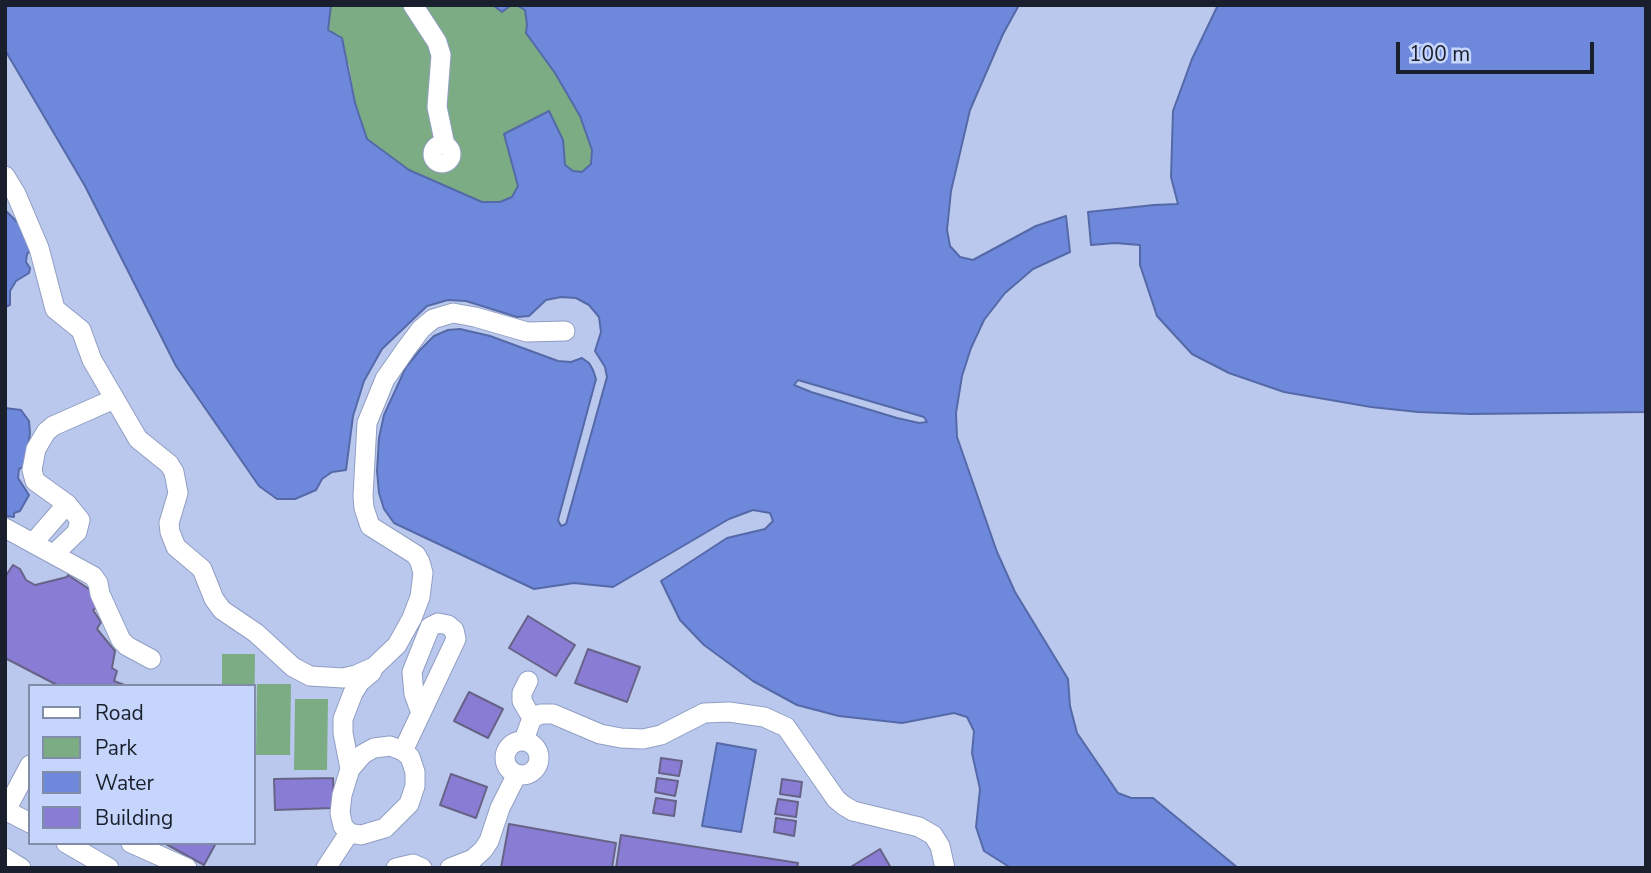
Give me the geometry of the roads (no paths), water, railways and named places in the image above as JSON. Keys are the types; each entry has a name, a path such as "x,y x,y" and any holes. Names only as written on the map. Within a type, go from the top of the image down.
{"lane":[{"path":"413,5 437,42 441,55 437,107 444,145"},
{"path":"5,176 16,194 39,248 55,309 81,330 92,360 138,439 169,464 174,472 178,494 171,515 170,532 179,552 202,569 214,599 222,610 256,633 301,672 320,678 358,679 403,650 411,640 425,605 420,562 416,555 375,531 370,526 364,508 367,423 385,379 421,329 443,315 453,313 475,317 527,332 565,331"},
{"path":"54,554 79,528 80,520 67,504 35,481 32,470 36,449 53,426 114,399"},
{"path":"34,542 67,504"},
{"path":"5,527 96,579 121,640 150,659"},
{"path":"350,769 343,719 358,679"},
{"path":"528,681 522,693 522,701 532,718"},
{"path":"450,868 473,859 483,850 489,841 506,793 517,774 525,775 538,765 537,749 524,740 532,718 541,714 553,715 600,734 643,739 661,735 704,713 729,712 775,721 786,727 836,799 853,811 919,827 933,835 940,846 945,868"},
{"path":"403,751 421,713"},
{"path":"390,746 403,751 411,757 415,772 415,786 409,804 385,828 361,835 349,833 342,826 340,813 343,789 350,769 363,754 374,748 390,746"},
{"path":"27,776 6,811 28,822"},
{"path":"326,868 349,833"},
{"path":"70,845 99,859"},
{"path":"135,845 187,868"},
{"path":"5,858 21,868"},
{"path":"396,868 413,864 422,868"}],"water":[{"path":"5,5 331,5 328,30 342,38 355,103 367,139 409,170 482,202 500,202 512,197 518,186 504,134 549,111 563,140 565,165 573,171 582,172 591,164 592,150 580,116 555,73 526,33 525,10 510,6 502,12 493,5 1019,5 1003,34 970,110 951,191 947,230 950,246 960,257 973,260 1036,226 1066,216 1070,252 1033,269 1005,293 984,320 962,376 956,413 957,437 997,552 1015,592 1068,679 1070,706 1077,733 1118,793 1131,798 1153,798 1238,868 1011,868 984,851 976,827 980,789 972,753 974,731 967,717 954,713 902,723 839,716 797,705 753,681 704,645 680,620 661,581 727,538 765,529 773,521 770,513 753,510 729,519 613,587 574,583 534,589 394,523 384,509 379,493 379,438 384,415 406,367 420,350 434,336 448,330 460,329 490,336 558,361 571,362 582,358 593,370 596,379 558,520 561,526 566,524 607,377 605,367 595,351 601,332 599,317 589,305 576,298 546,300 529,316 517,317 466,301 448,300 427,306 382,349 364,381 353,416 346,470 332,472 322,479 316,490 295,499 277,499 259,486 176,366 85,186 5,50","holes":["798,380 924,417 927,422 897,418 794,385"]},
{"path":"1218,5 1646,5 1646,412 1471,414 1371,407 1284,392 1229,373 1192,354 1157,316 1140,265 1140,245 1091,245 1088,212 1178,204 1171,177 1173,111 1192,59"},
{"path":"5,210 25,230 32,249 27,254 26,262 30,268 29,273 16,281 10,291 10,305 5,307"},
{"path":"5,408 21,410 29,421 30,433 25,466 19,469 18,478 29,495 20,511 14,513 14,517 5,516"},
{"path":"717,743 756,750 741,832 702,826"}]}
